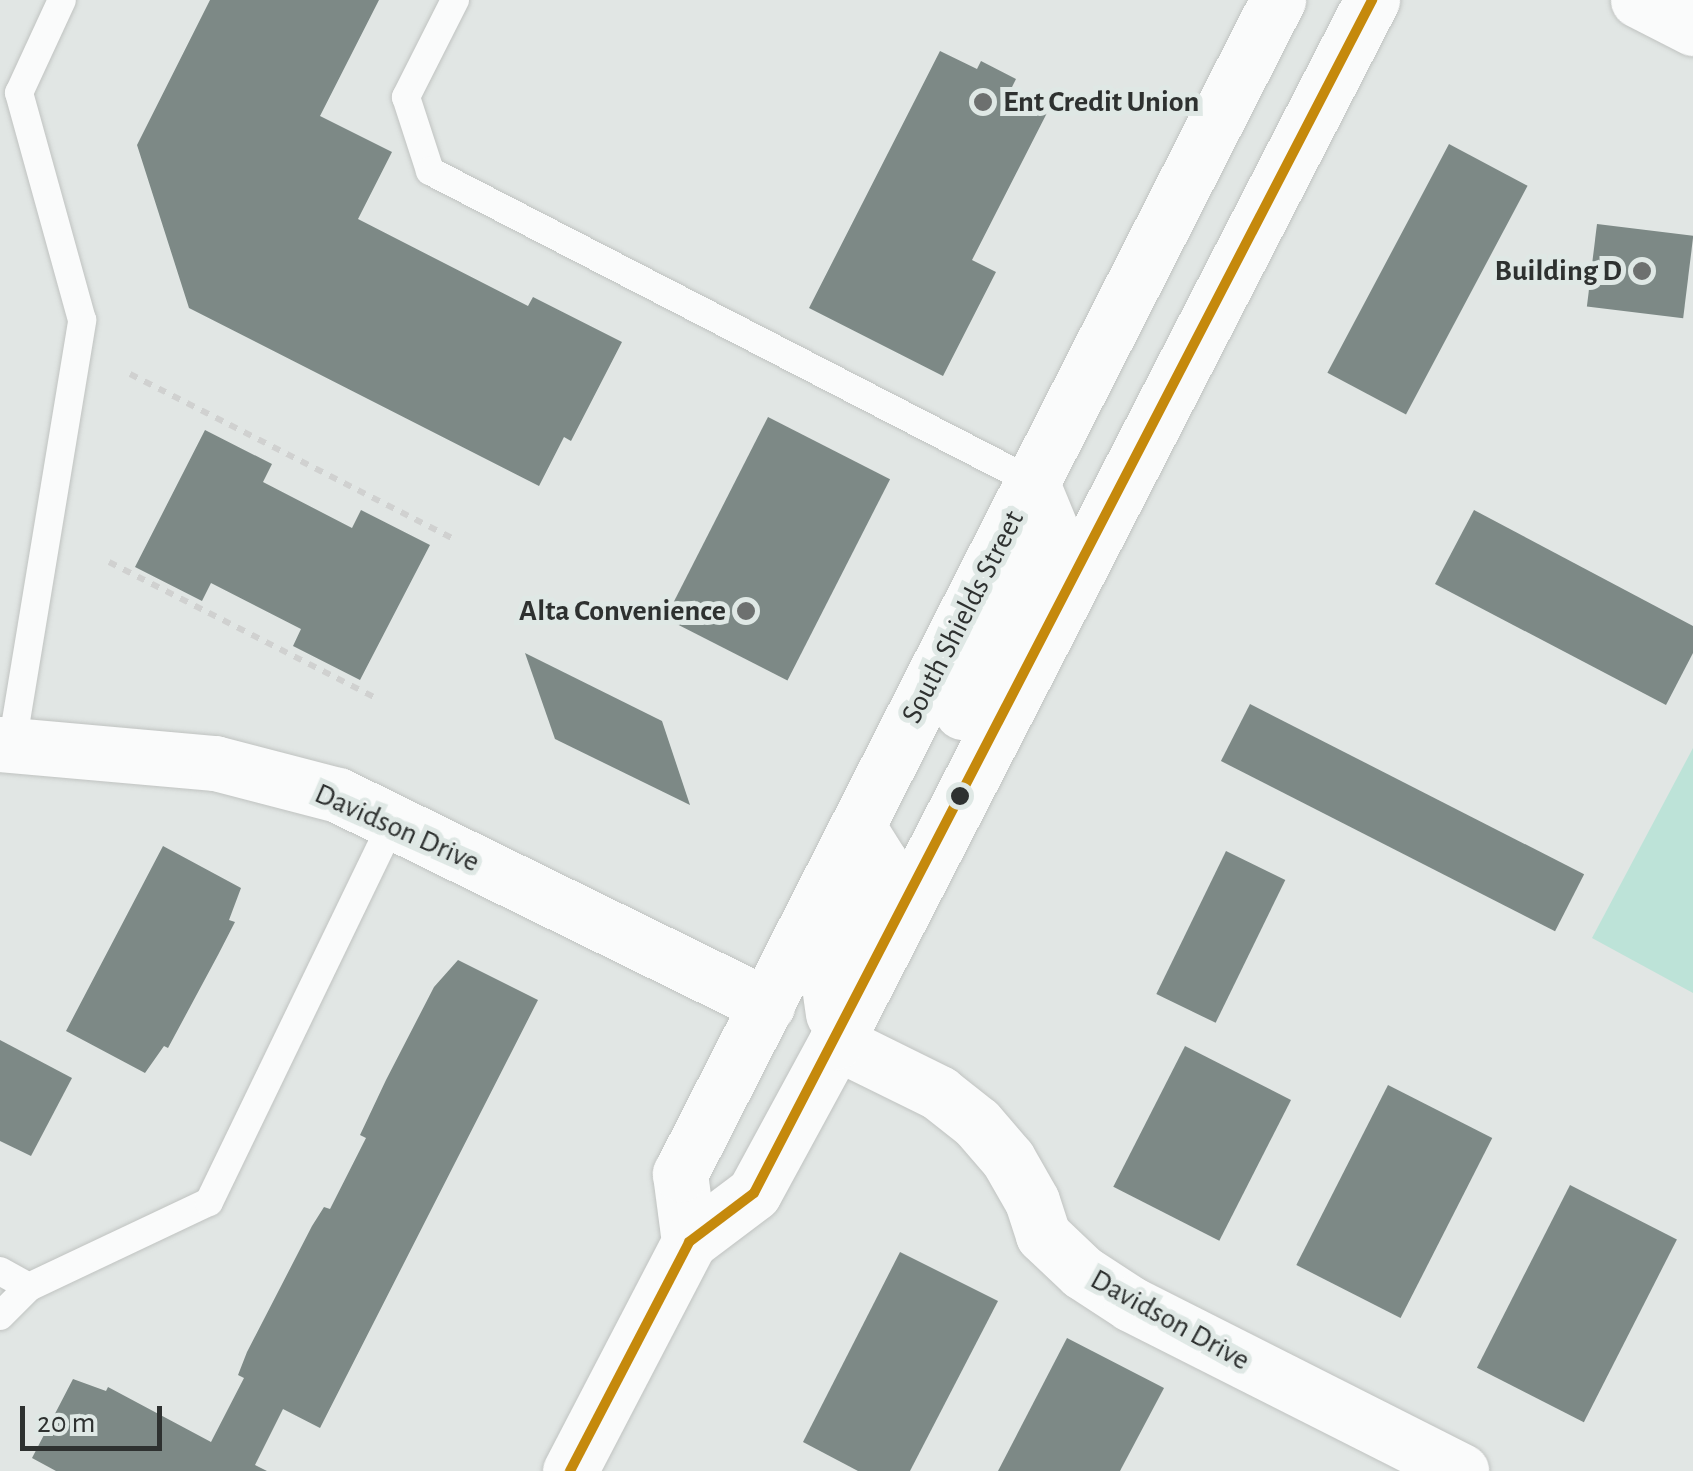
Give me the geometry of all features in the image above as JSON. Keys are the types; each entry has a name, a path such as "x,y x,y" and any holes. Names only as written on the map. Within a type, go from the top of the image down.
{"main road":[{"name":"South Shields Street","path":"688,1242 680,1174 1278,0"},
{"path":"570,1471 688,1242 754,1193 836,1042 1372,0"},
{"path":"1638,0 1693,28"},
{"path":"956,804 943,749 1052,532 1031,481"},
{"name":"Davidson Drive","path":"6,744 215,763 338,795 767,1005"},
{"path":"836,1042 828,980 880,862 857,826"},
{"path":"754,1193 737,1145 781,1042 767,1005"},
{"name":"Davidson Drive","path":"836,1042 938,1093 977,1122 1008,1159 1032,1201 1043,1235 1082,1272 1132,1304 1461,1471"}],"lane":[{"path":"6,744 82,320 19,93 62,0"},
{"path":"455,0 406,97 430,171 1031,481"},
{"path":"0,1316 29,1287 208,1202 394,822"},
{"path":"0,1271 29,1287"}],"path":[{"path":"130,374 454,539"},
{"path":"109,562 374,696"}],"green space":[{"path":"1693,748 1693,993 1592,938"}],"building":[{"path":"210,0 379,0 320,116 392,152 358,219 528,306 533,297 622,342 571,441 564,437 539,486 189,308 137,145"},
{"path":"940,51 977,69 981,61 1016,79 1012,87 1050,107 972,260 996,272 943,376 809,308"},
{"path":"1449,144 1528,186 1406,414 1327,373"},
{"name":"Building D","path":"1597,224 1693,236 1683,318 1587,306"},
{"path":"768,417 890,479 787,681 665,618"},
{"path":"205,430 272,464 263,482 352,528 361,510 430,545 360,680 293,646 301,629 211,583 202,601 135,567"},
{"path":"1474,510 1693,626 1693,653 1666,705 1435,584"},
{"path":"525,653 662,721 690,805 555,739"},
{"path":"1250,704 1584,874 1555,931 1221,761"},
{"path":"163,846 241,888 229,920 235,922 218,955 168,1048 164,1046 145,1073 66,1031"},
{"path":"1226,851 1285,880 1216,1023 1156,994"},
{"path":"458,960 538,1000 320,1428 283,1409 255,1465 267,1471 56,1471 32,1458 73,1379 106,1391 108,1387 211,1442 244,1378 238,1375 247,1352 312,1226 324,1207 330,1209 366,1138 360,1135 386,1080 434,987"},
{"path":"0,1040 72,1078 31,1156 0,1141"},
{"path":"1185,1046 1291,1100 1219,1241 1113,1187"},
{"path":"1388,1085 1492,1138 1401,1318 1296,1265"},
{"path":"1570,1185 1677,1239 1584,1422 1477,1368"},
{"path":"900,1252 998,1301 910,1471 858,1471 803,1442"},
{"path":"1067,1338 1164,1388 1120,1471 998,1471"}],"transit line":[{"path":"570,1471 689,1242 754,1193 1372,0"}],"place":[{"name":"Ent Credit Union","path":"983,102"},
{"name":"Building D","path":"1642,271"},
{"name":"Alta Convenience","path":"746,611"}]}
